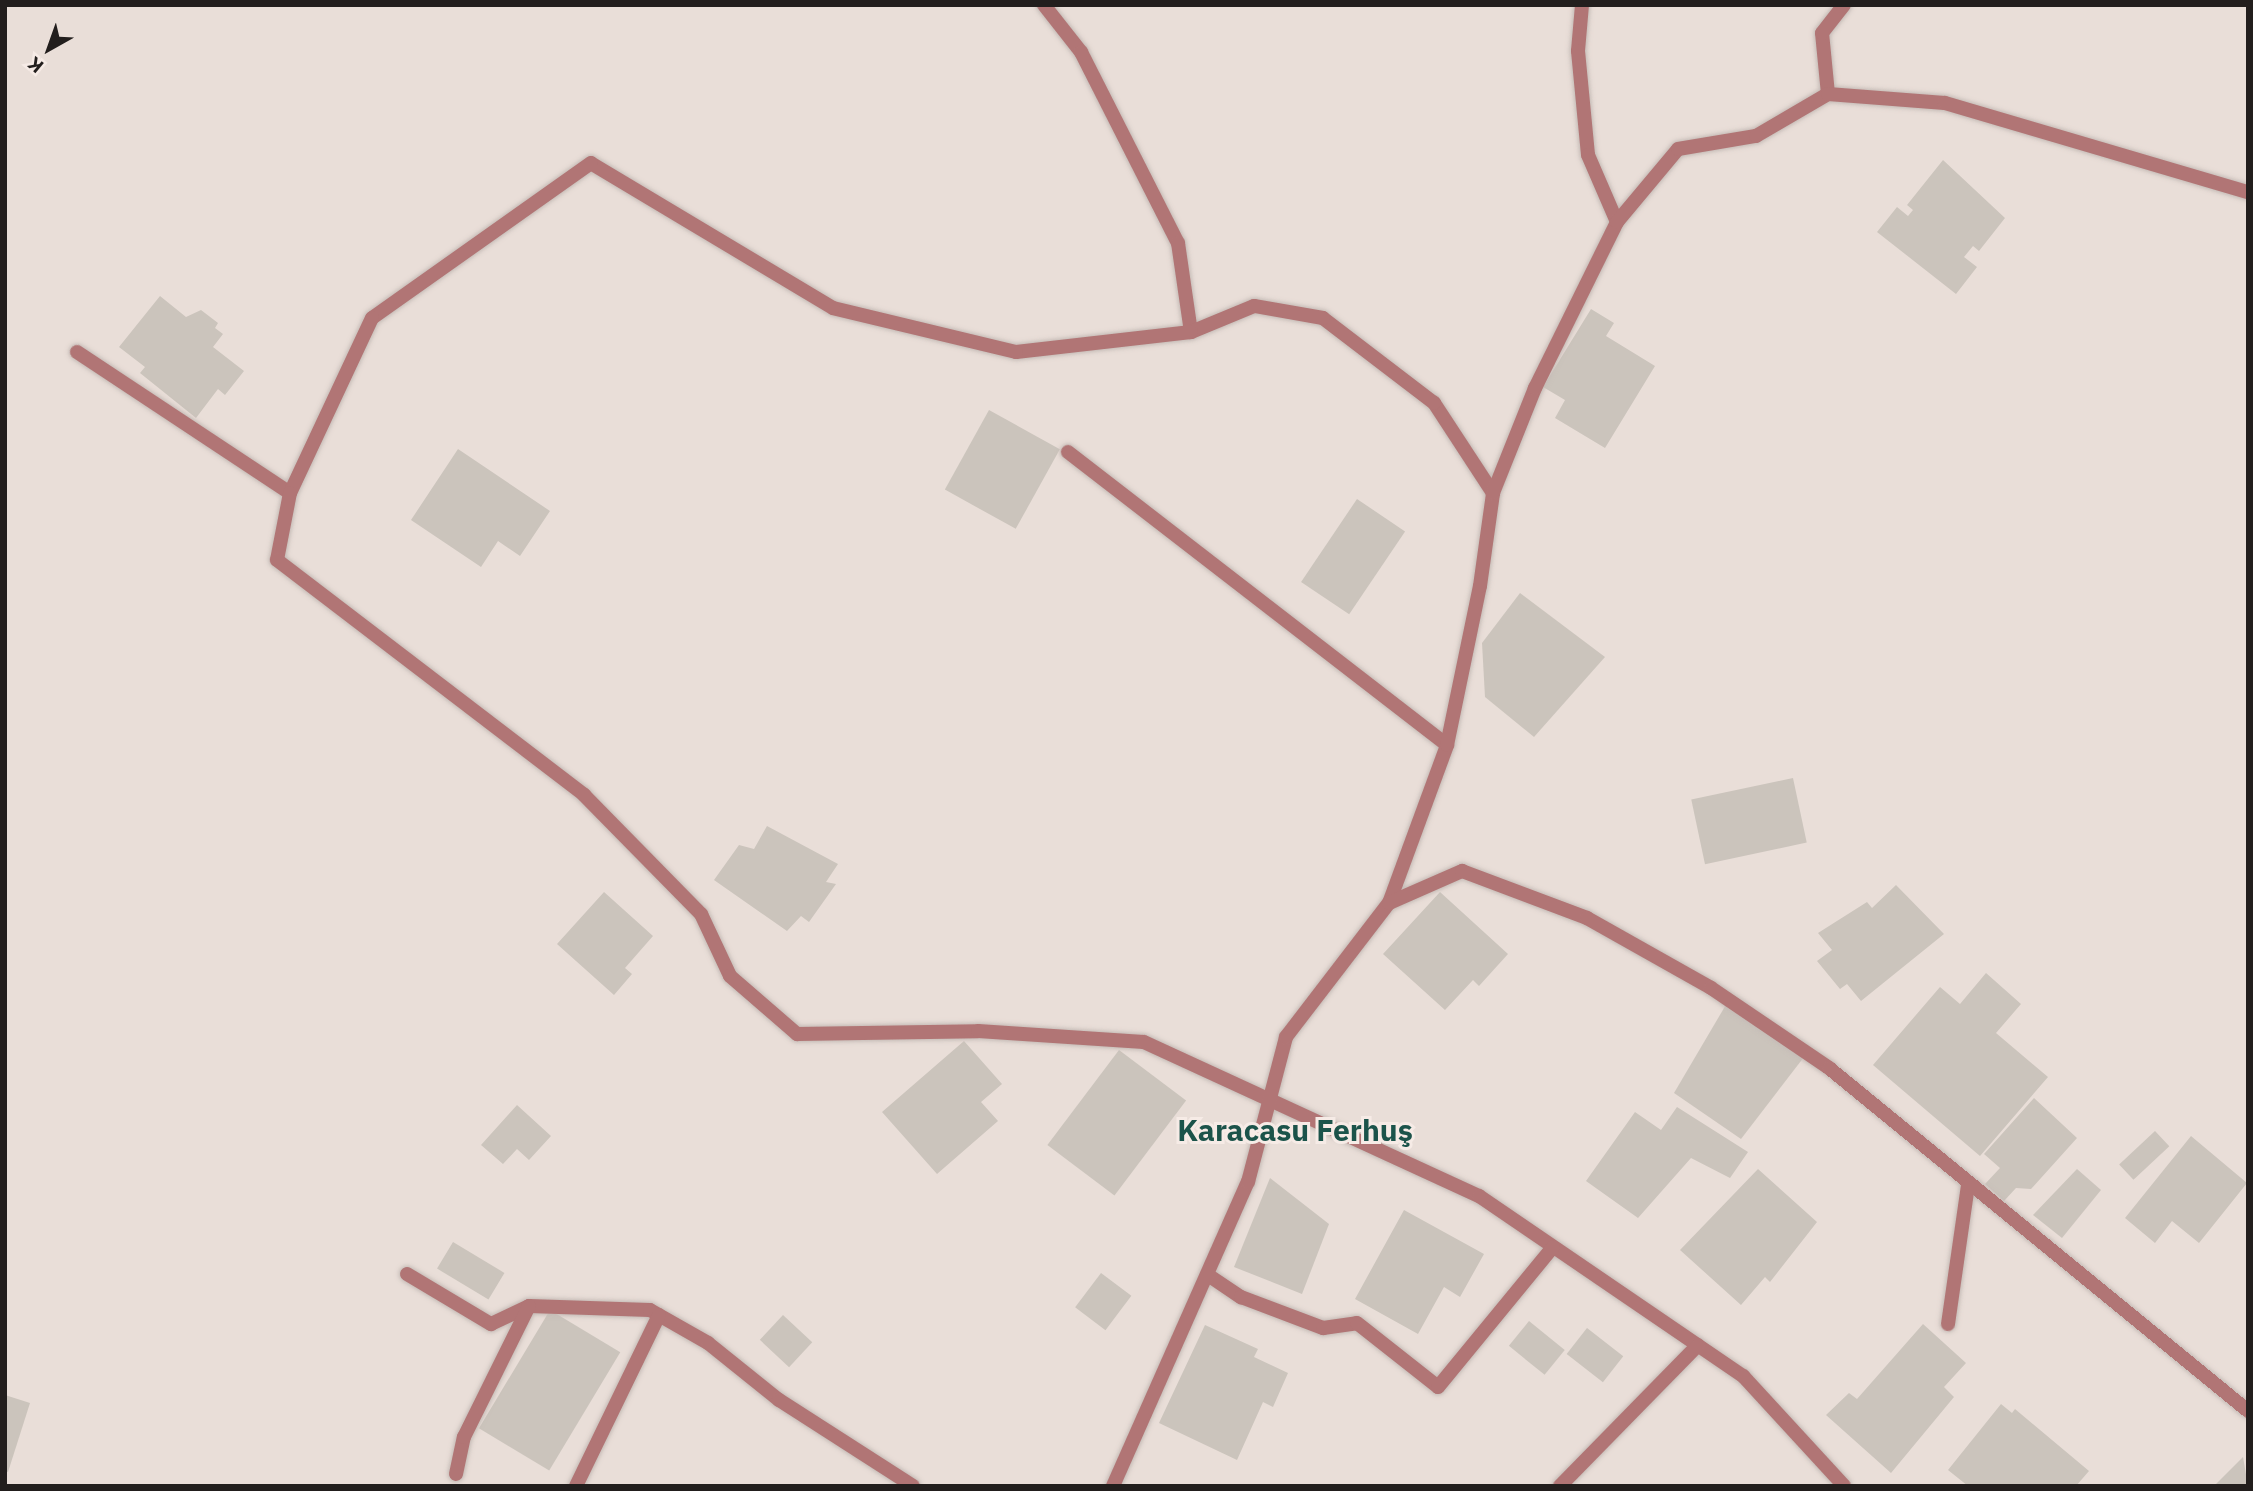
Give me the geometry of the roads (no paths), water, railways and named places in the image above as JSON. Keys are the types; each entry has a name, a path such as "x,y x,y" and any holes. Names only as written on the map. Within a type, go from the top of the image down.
{"street":[{"path":"1044,5 1080,51 1178,243 1191,332"},
{"path":"1582,5 1577,51 1588,155 1617,222"},
{"path":"1828,94 1822,33 1844,5"},
{"path":"1113,1486 1248,1182 1272,1101 1286,1037 1388,903 1447,745 1480,586 1493,493 1535,388 1617,222 1678,149 1756,136 1828,94 1945,103 2248,192"},
{"path":"1493,493 1434,403 1323,318 1254,306 1191,332 1016,352 833,308 591,163 372,317 290,493 277,560 584,795 701,914 730,976 797,1034 978,1031 1144,1042 1479,1196 1744,1376 1844,1486"},
{"path":"77,352 290,493"},
{"path":"1068,452 1447,745"},
{"path":"1388,903 1462,871 1587,918 1711,988 1829,1068 1968,1185 2248,1411"},
{"path":"1948,1324 1968,1185"},
{"path":"1208,1275 1241,1297 1323,1328 1357,1323 1438,1387 1553,1247"},
{"path":"407,1274 491,1324 528,1306 659,1315 913,1486"},
{"path":"456,1474 464,1437 528,1306"},
{"path":"576,1486 659,1315"},
{"path":"1560,1486 1698,1345"}],"district":[{"name":"Karacasu Ferhuş","path":"1295,1130"}]}
